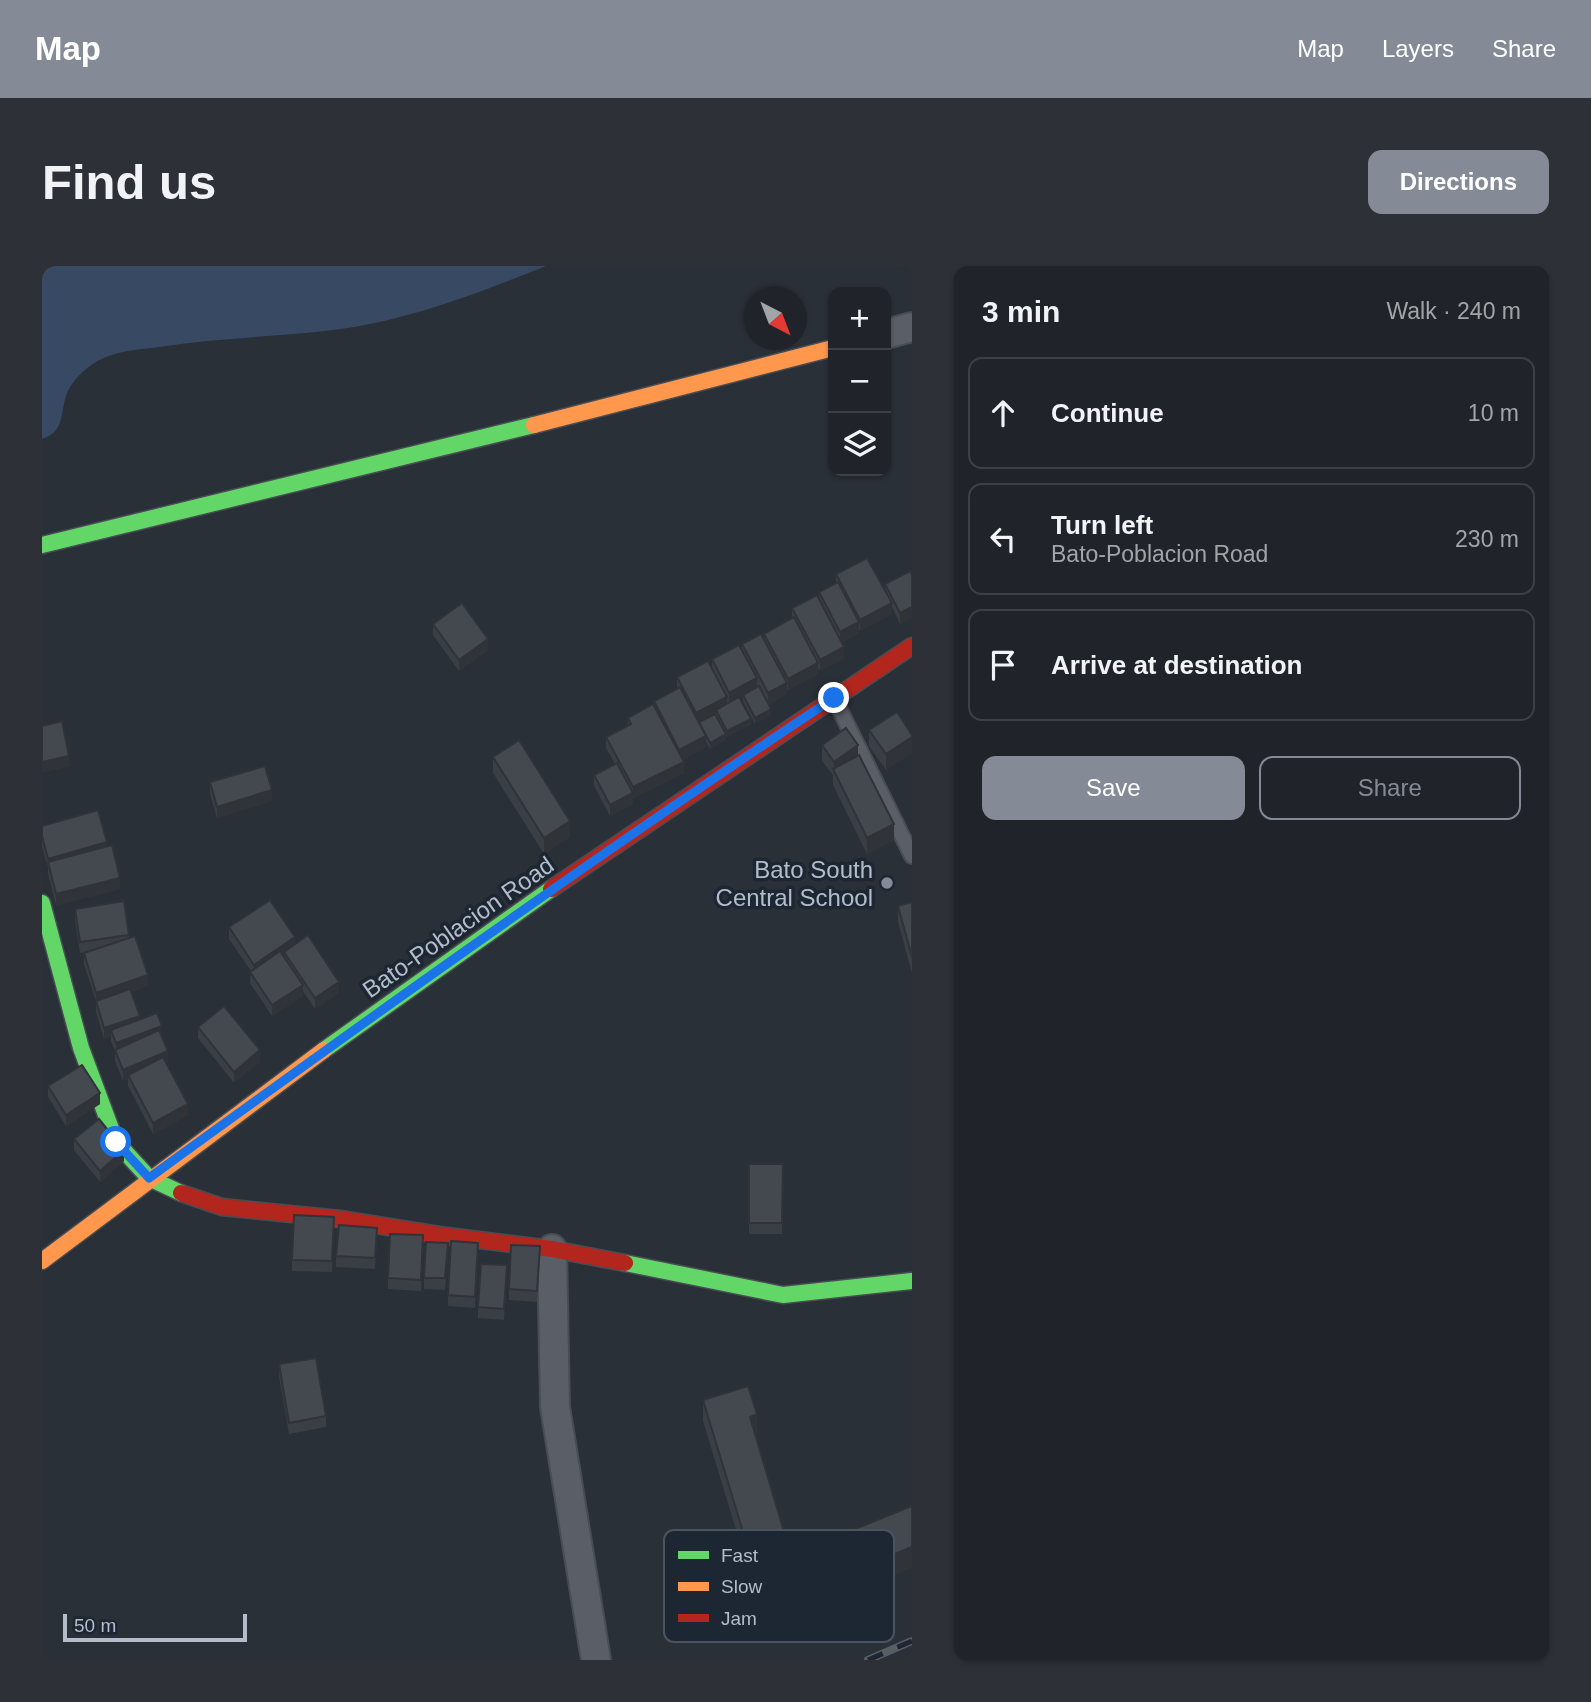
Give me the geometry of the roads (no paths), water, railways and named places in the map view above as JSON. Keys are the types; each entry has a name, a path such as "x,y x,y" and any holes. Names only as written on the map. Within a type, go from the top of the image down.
{"street":[{"path":"891,333 912,327"},
{"path":"42,545 590,412 828,349"},
{"name":"Bato-Poblacion Road","path":"42,1261 149,1178 460,953 673,804 912,646"},
{"path":"42,902 81,1048 116,1142 149,1178 181,1193 222,1207 340,1219 552,1249 783,1295 912,1281"},
{"path":"552,1249 555,1407 596,1660"}],"lane":[{"path":"834,698 912,856"}],"water":[{"path":"42,266 546,266 442,305 361,326 180,344 105,357 92,364 76,379 65,398 59,425 42,439"}],"railway":[{"path":"868,1660 912,1641"}],"place":[{"name":"Bato South Central School","path":"887,883"}]}
